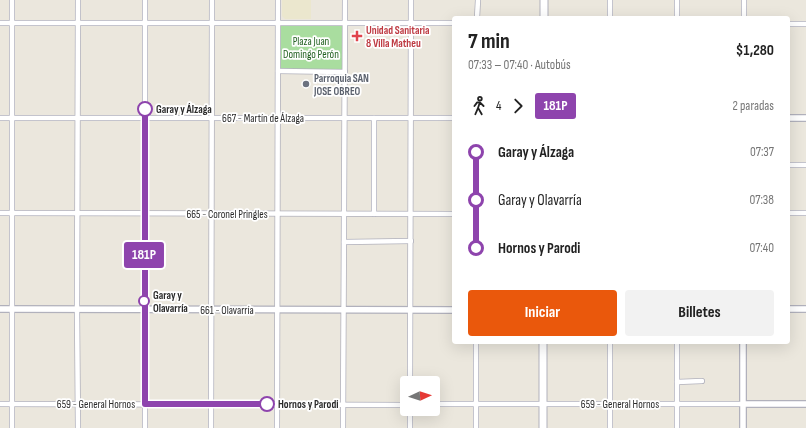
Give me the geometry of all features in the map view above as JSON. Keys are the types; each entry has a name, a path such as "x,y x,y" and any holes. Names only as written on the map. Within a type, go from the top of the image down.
{"main road":[{"path":"544,0 544,16"},
{"path":"543,344 543,428"}],"street":[{"path":"12,0 12,428"},
{"path":"78,0 78,428"},
{"path":"145,0 145,428"},
{"path":"211,428 212,0"},
{"path":"278,0 278,428"},
{"path":"343,428 345,0"},
{"path":"410,376 411,0"},
{"path":"477,16 478,0"},
{"path":"610,0 610,16"},
{"path":"677,16 678,0"},
{"path":"744,0 744,16"},
{"path":"0,23 452,23"},
{"path":"790,24 806,24"},
{"path":"278,71 345,72"},
{"name":"667 - Martín de Álzaga","path":"0,118 452,118"},
{"path":"374,118 374,214"},
{"path":"790,118 806,118"},
{"path":"790,165 806,165"},
{"name":"665 - Coronel Pringles","path":"0,213 452,214"},
{"path":"790,213 806,213"},
{"path":"344,242 411,241"},
{"name":"661 - Olavarría","path":"0,309 452,310"},
{"path":"790,309 806,309"},
{"path":"476,344 476,428"},
{"path":"610,344 610,428"},
{"path":"677,344 677,428"},
{"path":"743,344 743,428"},
{"path":"677,382 702,381"},
{"name":"659 - General Hornos","path":"0,404 400,405"},
{"name":"659 - General Hornos","path":"440,404 806,404"},
{"path":"410,416 410,428"}],"shaded area":[{"path":"282,0 311,0 311,19 285,19 282,16"}],"green space":[{"name":"Plaza Juan Domingo Perón","path":"282,25 342,26 342,69 280,70 280,27"}],"bus line":[{"name":"181P","path":"145,109 145,404 267,404"}],"place":[{"name":"Unidad Sanitaria 8 Villa Matheu","path":"357,36"},
{"name":"Parroquia SAN JOSE OBREO","path":"306,84"},
{"name":"Garay y Álzaga","path":"145,109"},
{"name":"Garay y Olavarría","path":"144,301"},
{"name":"Hornos y Parodi","path":"267,404"}]}
